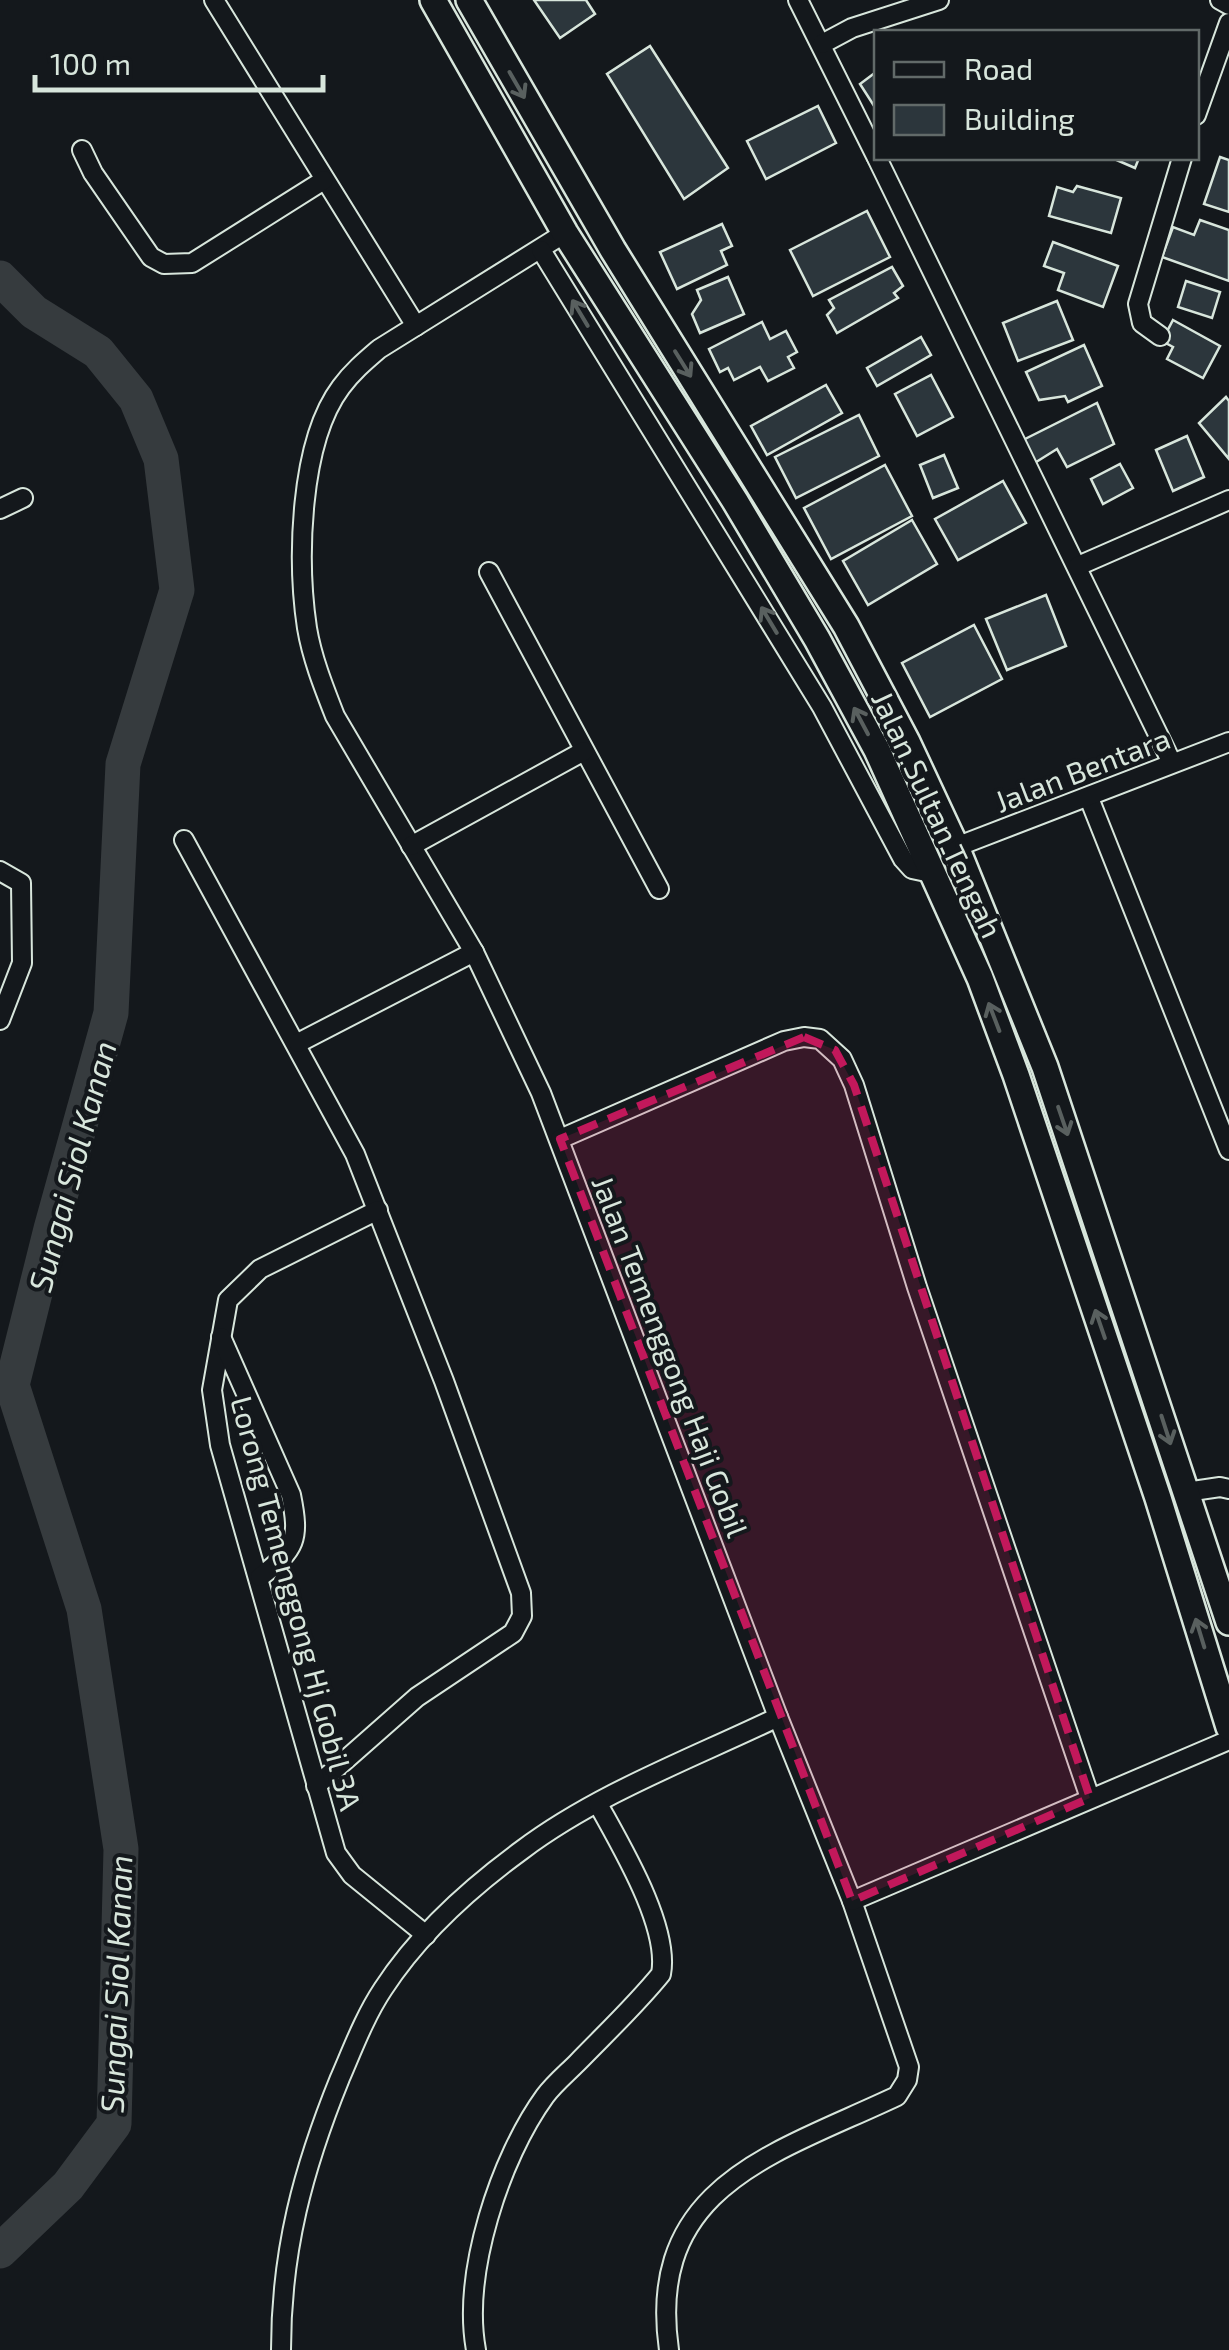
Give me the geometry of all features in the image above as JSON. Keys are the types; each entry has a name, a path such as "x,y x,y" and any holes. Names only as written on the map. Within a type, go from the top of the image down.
{"main road":[{"name":"Jalan Sultan Tengah","path":"433,0 565,233 735,500 877,750 980,978 1016,1075 1152,1480 1229,1726"},
{"name":"Jalan Sultan Tengah","path":"468,0 613,250 846,626 907,742 956,847 1045,1067 1229,1622"}],"street":[{"path":"214,0 416,326"},
{"path":"798,0 874,151"},
{"path":"822,44 866,23 939,0"},
{"path":"1220,0 1229,4"},
{"path":"1199,107 1229,23"},
{"path":"82,150 92,173 152,258 164,264 179,265 206,256 324,180"},
{"path":"878,160 1172,762"},
{"path":"1160,336 1142,323 1138,304 1181,160"},
{"name":"Jalan Temenggong Haji Gobil","path":"565,233 416,326 357,367 338,390 308,468 302,513 307,627 335,716 474,952 513,1030 560,1140 778,1718 852,1901 908,2067 907,2080 897,2096 753,2164 718,2188 699,2210 682,2242 670,2278 664,2314 669,2350"},
{"path":"540,250 822,707 904,859 912,869 932,873"},
{"path":"0,508 23,498"},
{"path":"1078,566 1229,500"},
{"path":"489,572 658,888"},
{"name":"Jalan Bentara","path":"956,847 1229,742"},
{"path":"411,846 584,751"},
{"path":"1089,798 1229,1150"},
{"path":"184,840 348,1140 378,1210 521,1593 522,1616 514,1633 417,1698 316,1786"},
{"path":"0,871 21,883 22,951 18,976 0,1020"},
{"path":"298,1044 474,952"},
{"path":"560,1140 784,1041 820,1039 835,1050 854,1085 1090,1798"},
{"name":"Lorong Temenggong Hj Gobil 3A","path":"378,1210 278,1259 245,1282 228,1300 214,1369 214,1409 220,1444 336,1853 343,1865 426,1935"},
{"path":"221,1338 295,1514 293,1547 260,1576"},
{"path":"1186,1492 1229,1489"},
{"path":"281,2350 284,2275 292,2220 314,2140 382,1989 426,1935 472,1890 524,1848 598,1804 778,1718"},
{"path":"852,1901 1229,1740"},
{"path":"476,2350 476,2288 485,2232 524,2132 546,2095 661,1974 664,1955 660,1934 598,1804"}],"highlighted area":[{"path":"804,1037 835,1050 854,1085 1090,1798 852,1901 560,1139"}],"building":[{"path":"534,0 586,0 595,14 560,38"},
{"path":"650,46 728,168 684,199 607,74"},
{"path":"874,74 874,106 860,84"},
{"path":"818,106 836,143 766,179 747,141"},
{"path":"1220,157 1229,160 1229,212 1204,204"},
{"path":"1117,160 1138,160 1135,168"},
{"path":"1077,186 1121,198 1111,233 1049,216 1057,187 1073,192"},
{"path":"867,211 890,257 813,296 790,250"},
{"path":"1200,220 1229,230 1229,281 1162,257 1173,227 1194,235"},
{"path":"722,224 732,246 721,251 727,265 677,289 660,252"},
{"path":"1053,242 1118,266 1103,307 1058,290 1064,273 1044,266"},
{"path":"892,267 903,286 894,293 898,298 837,333 827,315 834,308 829,300"},
{"path":"728,277 744,314 700,333 692,314 701,300 697,290"},
{"path":"1186,281 1220,292 1212,318 1178,307"},
{"path":"1057,301 1073,340 1018,361 1003,323"},
{"path":"1173,320 1220,346 1203,378 1167,359 1173,347 1162,341"},
{"path":"762,322 770,339 786,331 797,352 788,357 794,368 768,381 760,367 734,380 728,368 720,372 709,349"},
{"path":"921,337 931,355 877,386 867,368"},
{"path":"1084,345 1102,386 1068,402 1065,396 1039,400 1026,372"},
{"path":"931,375 953,417 917,436 895,394"},
{"path":"826,385 842,413 767,455 751,426"},
{"path":"1226,397 1229,401 1229,459 1199,423"},
{"path":"1097,403 1114,444 1067,467 1057,449 1033,464 1023,440"},
{"path":"859,415 879,456 796,498 775,457"},
{"path":"1187,436 1204,477 1173,491 1156,450"},
{"path":"944,455 958,488 933,498 920,465"},
{"path":"1120,464 1133,488 1103,504 1091,479"},
{"path":"885,465 912,516 831,559 804,508"},
{"path":"1003,481 1026,523 958,560 935,519"},
{"path":"912,520 937,564 868,605 843,561"},
{"path":"1046,595 1066,646 1007,670 986,619"},
{"path":"974,625 1002,679 930,717 902,663"}],"waterway":[{"name":"Sungai Siol Kanan","path":"0,278 34,312 98,352 136,399 161,459 177,590 123,764 111,1013 12,1385 84,1609 121,1849 114,2124 68,2186 0,2251"}]}
